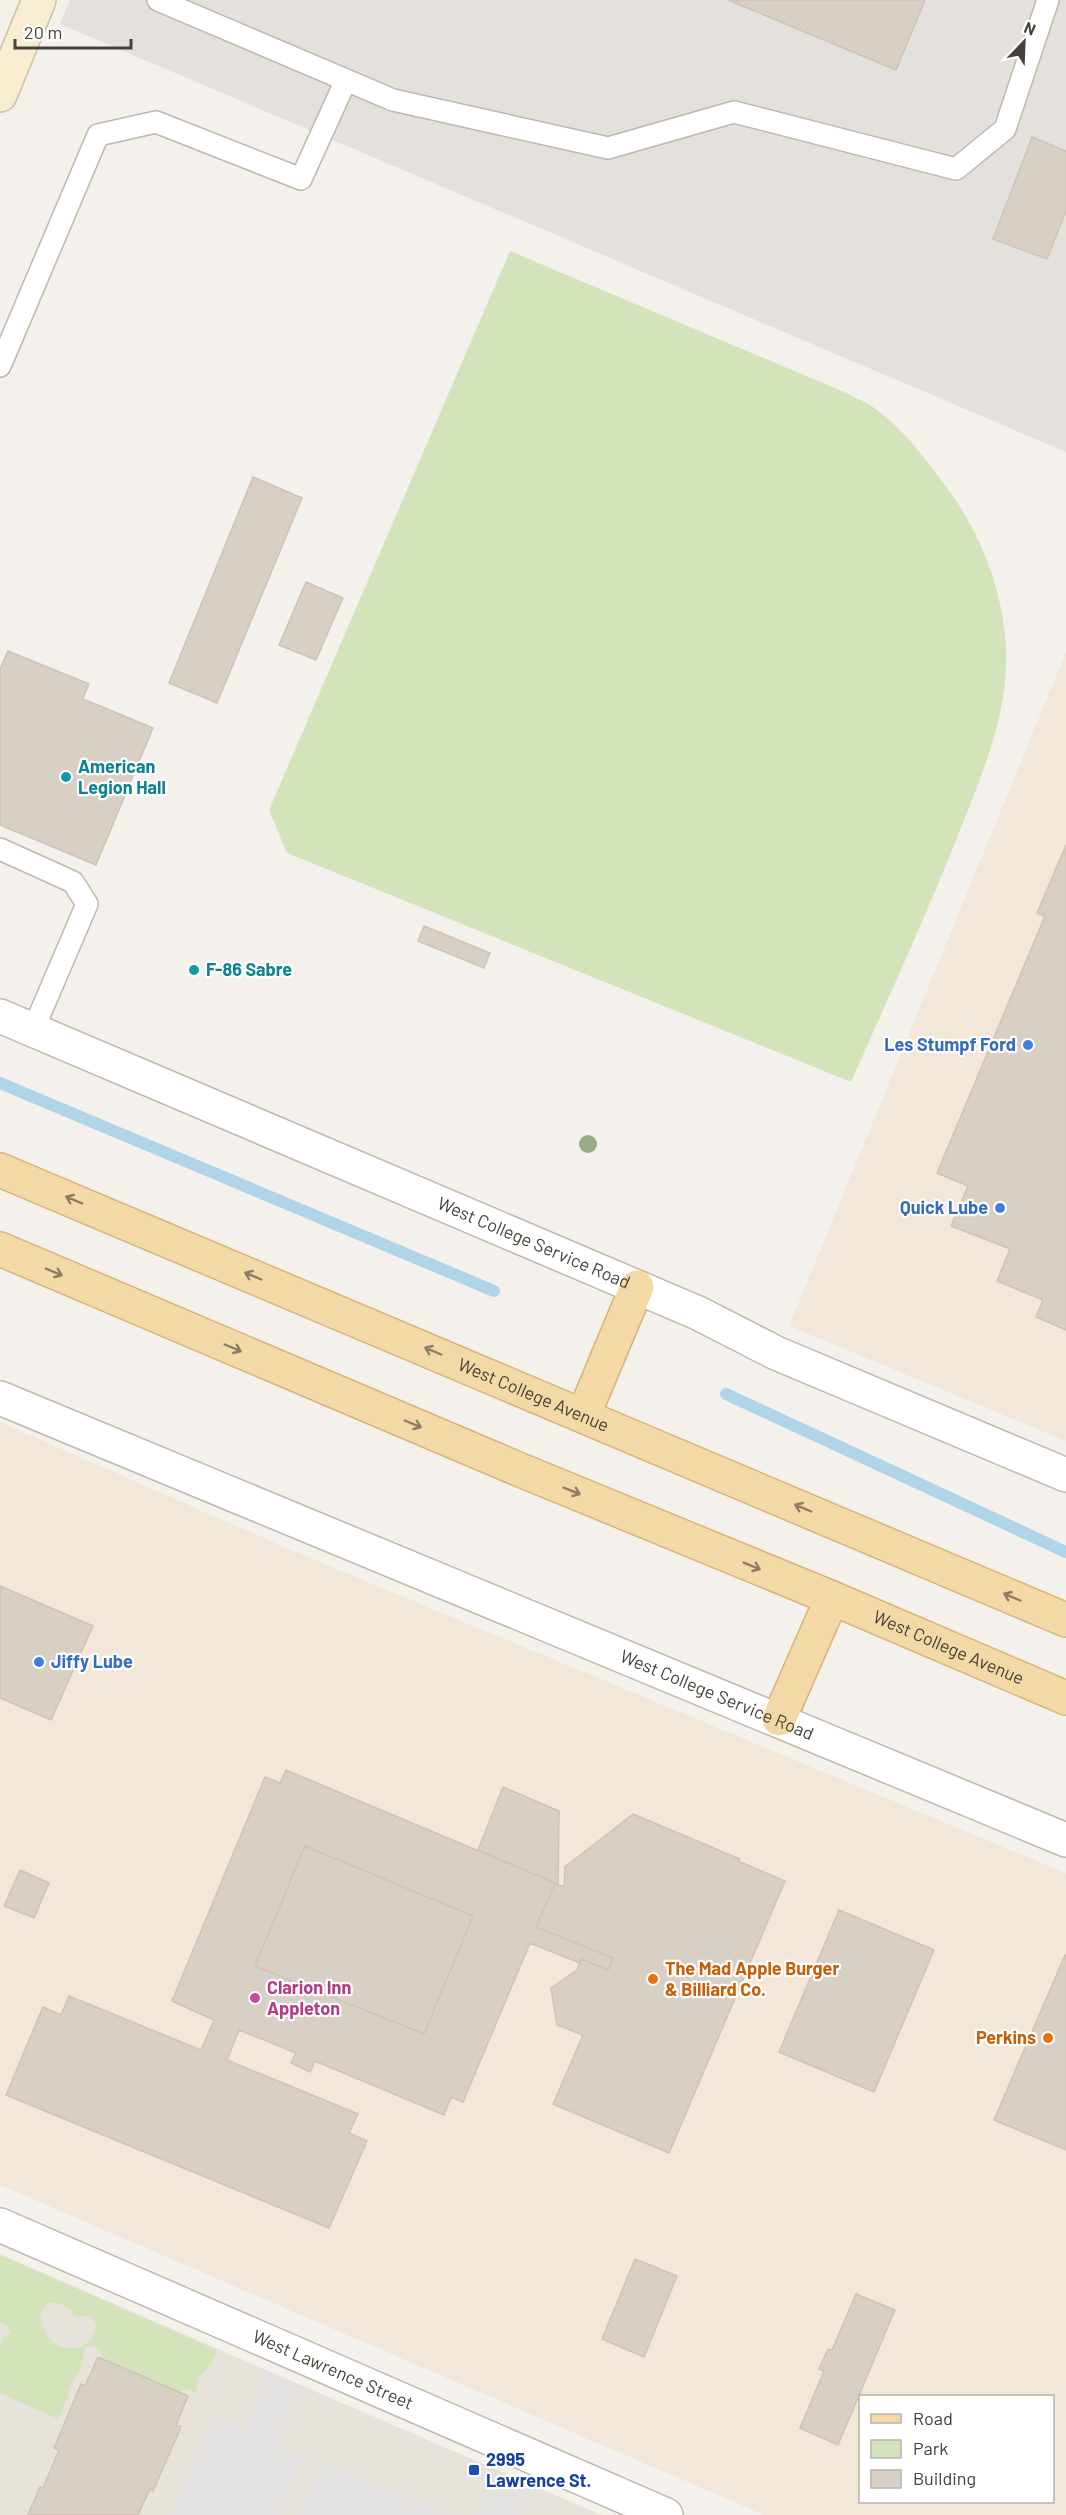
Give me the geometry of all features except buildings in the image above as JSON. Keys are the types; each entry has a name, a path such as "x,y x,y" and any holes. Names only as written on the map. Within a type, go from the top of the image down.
{"main road":[{"path":"0,95 39,0"},
{"name":"West College Avenue","path":"0,1170 584,1414 1066,1620"},
{"name":"West College Avenue","path":"0,1249 1066,1698"},
{"path":"584,1414 637,1287"},
{"path":"779,1719 832,1598"}],"street":[{"name":"West College Service Road","path":"0,1016 698,1313 776,1353 1066,1475"},
{"name":"West College Service Road","path":"0,1398 779,1719 1066,1840"},
{"name":"West Lawrence Street","path":"0,2225 666,2515"}],"lane":[{"path":"158,0 393,100 608,148 734,112 956,169 1005,129 1048,0"},
{"path":"0,366 98,135 156,122 301,179 346,80"},
{"path":"0,849 73,882 87,904 33,1030"}],"shaded area":[{"path":"70,0 1066,0 1066,452 60,24"},
{"path":"1066,652 1066,1441 789,1326"},
{"path":"0,1422 289,1549 1066,1873 1066,2515 764,2515 0,2185"},
{"path":"0,2254 335,2400 602,2515 0,2515"},
{"path":"264,2369 305,2387 288,2414 276,2446 302,2461 280,2515 171,2515 212,2417 244,2431 258,2401"},
{"path":"322,2461 447,2515 299,2515"},
{"path":"495,2470 534,2487 522,2515 475,2515"}],"green space":[{"path":"510,251 849,394 874,407 907,437 937,474 968,520 987,561 1000,603 1006,647 1003,696 992,744 945,866 851,1082 287,853 269,810"},
{"path":"0,2255 217,2350 211,2365 198,2377 196,2393 187,2389 179,2392 102,2358 100,2350 91,2345 85,2348 80,2370 69,2388 58,2419 0,2393 0,2348 4,2337 11,2333 8,2326 0,2323","holes":["54,2302 68,2307 75,2316 92,2316 96,2326 91,2340 77,2348 69,2349 50,2339 42,2326 41,2319 41,2311 48,2303"]}],"waterway":[{"path":"0,1083 494,1291"},
{"path":"726,1394 1066,1552"}],"place":[{"name":"American Legion Hall","path":"66,777"},
{"name":"F-86 Sabre","path":"194,970"},
{"name":"Les Stumpf Ford","path":"1028,1045"},
{"name":"Quick Lube","path":"1000,1208"},
{"name":"Jiffy Lube","path":"39,1662"},
{"name":"The Mad Apple Burger & Billiard Co.","path":"653,1979"},
{"name":"Clarion Inn Appleton","path":"255,1998"},
{"name":"Perkins","path":"1048,2038"},
{"name":"2995 Lawrence St.","path":"474,2470"}]}
